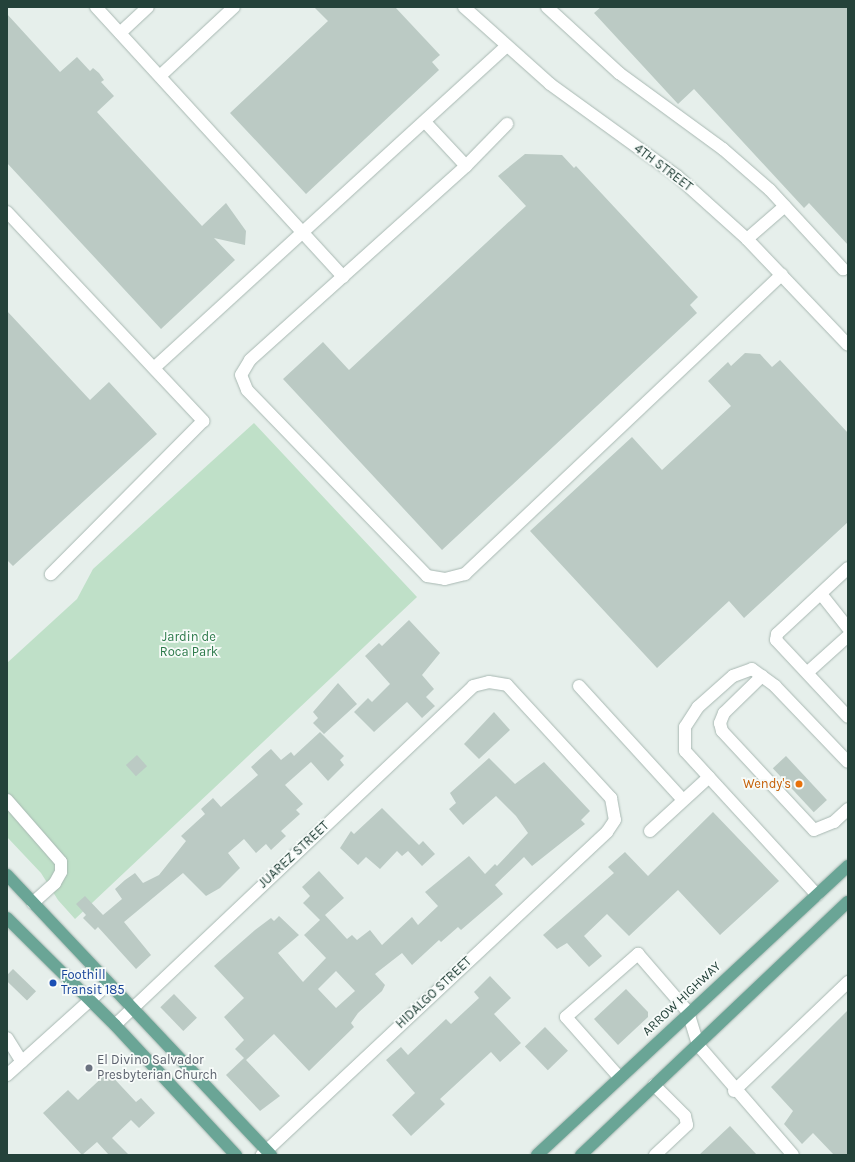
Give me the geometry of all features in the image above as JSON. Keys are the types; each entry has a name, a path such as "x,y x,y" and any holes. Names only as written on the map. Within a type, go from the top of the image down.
{"main road":[{"name":"ARROW HIGHWAY","path":"537,1155 688,1012 848,866"},
{"path":"7,875 267,1154"},
{"path":"581,1155 848,902"},
{"path":"7,918 91,999 236,1155"}],"street":[{"path":"96,7 343,277"},
{"path":"120,33 148,7"},
{"path":"160,76 234,7"},
{"name":"4TH STREET","path":"464,7 506,47 598,120 677,176 747,239 848,345"},
{"path":"547,7 619,73 723,149 785,206 843,269"},
{"path":"154,368 506,47"},
{"path":"425,122 466,166"},
{"path":"507,124 466,166 250,360 241,375 247,390 427,576 445,579 465,574 782,274"},
{"path":"747,239 785,206"},
{"path":"7,212 202,418 202,426 51,574"},
{"path":"848,568 778,634 776,640 808,672 848,717"},
{"path":"821,594 848,628"},
{"path":"808,672 848,636"},
{"path":"817,895 685,751 685,727 698,707 733,676 752,669 762,676 848,762"},
{"path":"762,676 724,712 720,723 722,731 814,830 834,822 848,809"},
{"name":"JUAREZ STREET","path":"115,1025 473,686 489,682 507,685 611,798 615,820 607,832"},
{"path":"579,686 683,800"},
{"path":"650,831 709,778"},
{"path":"7,800 61,862 61,872 54,883 33,903"},
{"name":"HIDALGO STREET","path":"267,1154 607,832"},
{"path":"619,1077 566,1017 638,954 688,1012 698,1045 734,1091 793,1155"},
{"path":"734,1091 848,982"},
{"path":"7,1076 108,984"},
{"path":"7,1038 22,1062"},
{"path":"654,1085 685,1116 687,1126 655,1155"}],"green space":[{"name":"Jardin de Roca Park","path":"254,423 417,597 75,919 58,900 41,873 7,837 7,663 77,599 93,569"}],"building":[{"path":"314,7 395,7 440,55 432,62 439,70 306,194 230,113 328,21"},
{"path":"601,7 848,7 848,245 809,203 804,208 694,89 678,104 594,13"},
{"path":"7,14 60,72 77,57 90,71 93,68 99,73 104,80 101,82 114,96 97,112 202,226 226,203 246,231 245,245 214,238 235,260 161,329 7,163"},
{"path":"525,154 562,155 574,168 576,166 698,297 690,305 697,313 442,550 283,379 323,342 349,370 526,206 498,176"},
{"path":"7,311 90,400 109,382 157,434 13,566 7,560"},
{"path":"745,353 760,354 772,367 780,360 848,433 848,522 744,618 729,601 657,668 530,531 632,437 662,470 731,406 708,381 728,362 731,366"},
{"path":"409,620 440,653 422,675 434,689 426,697 435,706 422,718 407,702 374,732 354,712 368,698 372,702 390,684 365,656 379,643 382,646"},
{"path":"338,683 357,704 324,734 313,723 318,718 313,712"},
{"path":"494,712 510,730 479,759 464,744"},
{"path":"320,732 344,756 340,760 344,765 328,781 311,762 285,785 303,804 296,810 300,814 281,831 286,836 271,850 266,844 256,853 244,839 228,853 240,868 220,888 206,896 183,873 124,922 151,955 136,969 98,927 95,930 83,918 86,915 76,904 85,896 103,915 122,899 115,889 125,880 135,873 143,883 159,875 186,841 181,836 205,814 201,809 213,798 221,807 258,775 251,767 271,749 281,760 291,752 294,756"},
{"path":"137,755 147,766 136,776 126,765"},
{"name":"Wendy's","path":"786,756 827,800 814,812 773,768"},
{"path":"489,758 515,784 544,762 590,811 581,820 585,824 532,866 524,857 495,885 503,894 461,930 458,927 441,942 439,940 412,965 402,953 375,974 385,985 382,991 358,1013 351,1023 354,1027 309,1071 274,1034 246,1060 280,1096 260,1111 226,1075 244,1058 235,1049 244,1040 224,1017 244,998 214,966 255,930 271,918 274,921 279,916 299,935 278,953 303,982 326,958 304,935 320,920 303,903 310,896 302,887 319,871 344,898 325,915 347,939 352,935 357,940 370,930 382,945 412,917 418,925 438,906 425,892 469,856 485,874 495,864 497,866 528,833 516,816 496,796 463,825 449,809 456,803 450,793","holes":["336,971 355,991 336,1008 318,989"]},
{"path":"382,808 419,845 423,841 435,854 422,866 408,851 402,856 397,851 380,869 366,857 358,865 340,848 351,831 354,834"},
{"path":"713,812 779,881 720,935 678,890 629,936 607,914 584,936 602,956 589,967 567,943 557,949 543,935 614,873 608,867 625,852 648,876"},
{"path":"13,969 36,991 27,1001 7,981 7,975"},
{"path":"490,976 511,998 494,1014 521,1043 500,1062 491,1052 440,1099 445,1104 411,1136 392,1115 415,1093 386,1060 401,1047 408,1055 446,1019 451,1024 479,998 474,992"},
{"path":"626,989 648,1012 648,1017 618,1045 594,1019"},
{"path":"174,994 197,1018 183,1031 160,1007"},
{"path":"848,1010 848,1155 834,1155 813,1133 802,1144 784,1124 793,1111 771,1087"},
{"path":"545,1027 568,1051 548,1070 525,1046"},
{"path":"108,1072 136,1102 141,1098 155,1113 139,1128 131,1120 112,1138 129,1155 109,1155 97,1142 82,1155 43,1113 68,1090 78,1100"},
{"path":"730,1126 757,1155 699,1155"}],"place":[{"name":"Wendy's","path":"799,784"},
{"name":"Foothill Transit 185","path":"53,983"},
{"name":"El Divino Salvador Presbyterian Church","path":"89,1068"}]}
